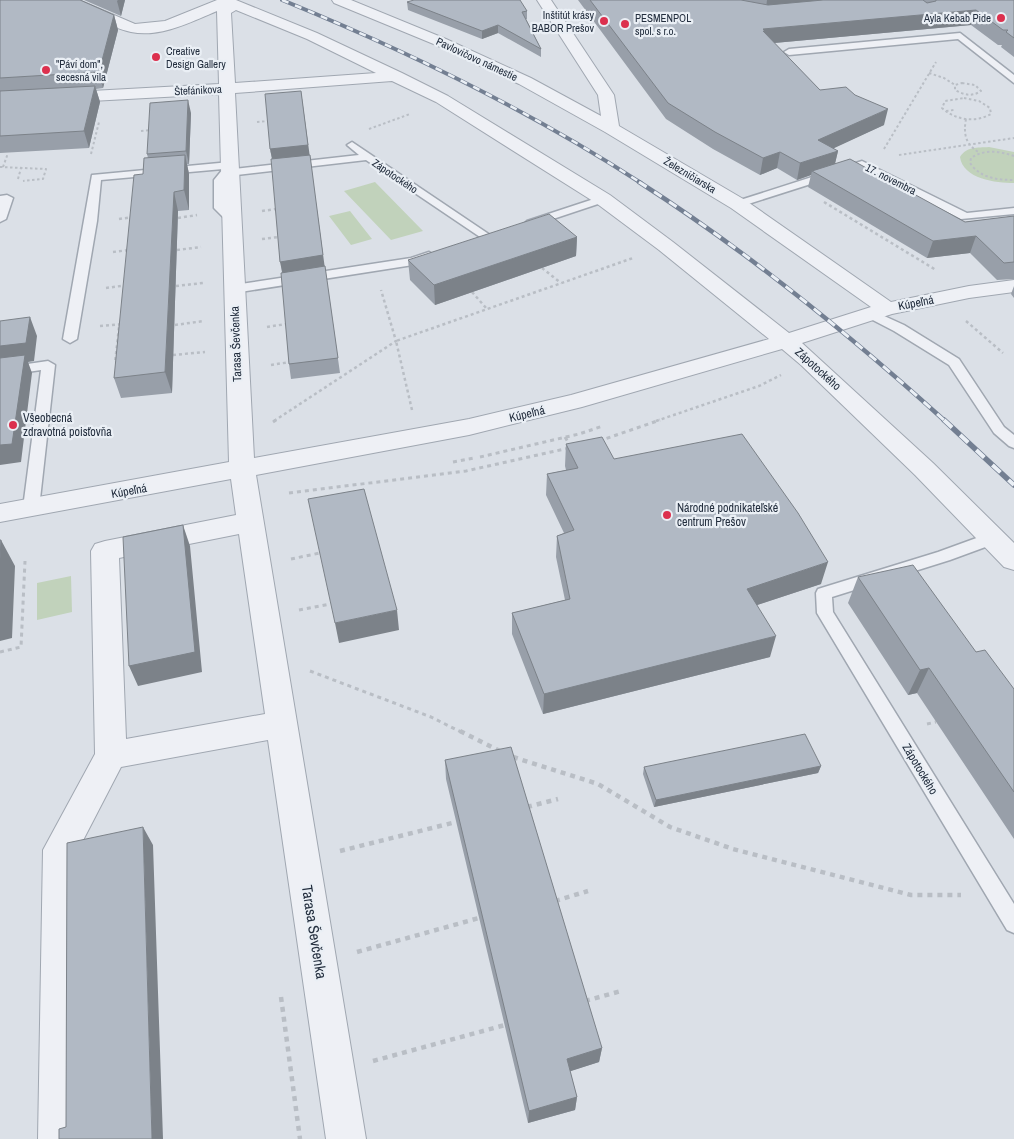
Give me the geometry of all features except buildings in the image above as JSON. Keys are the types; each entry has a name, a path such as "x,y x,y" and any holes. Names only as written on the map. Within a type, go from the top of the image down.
{"street":[{"path":"66,0 133,28 144,29 168,24 229,2 312,36 396,76"},
{"name":"Pavlovičovo námestie","path":"339,0 441,42 525,81 611,128"},
{"path":"544,0 606,95 611,128"},
{"name":"Tarasa Ševčenka","path":"229,2 224,11 241,456 346,1139"},
{"name":"Štefánikova","path":"0,101 228,89 396,76"},
{"name":"Zápotockého","path":"396,76 442,99 483,123 603,199 666,246 817,368 924,468 983,541 1014,560"},
{"name":"Železničiarska","path":"611,128 738,204 879,311"},
{"name":"Kúpeľná","path":"0,513 204,477 241,456 419,436 469,428 574,402 747,353 879,311 969,292 1014,286"},
{"path":"58,1139 60,850 111,755 105,551 251,522"},
{"path":"111,755 282,724"}],"lane":[{"path":"944,27 951,37"},
{"path":"789,52 960,36 1014,80"},
{"path":"352,145 368,157"},
{"name":"Zápotockého","path":"230,168 368,157 487,237"},
{"path":"862,164 878,158"},
{"name":"17. novembra","path":"738,204 862,164 965,217 1014,211"},
{"path":"70,339 91,221 96,176 230,168"},
{"path":"0,219 3,199"},
{"path":"520,226 603,199"},
{"path":"468,243 501,232"},
{"path":"234,289 375,267 425,258 440,252"},
{"path":"320,276 344,265 373,258 399,255 425,258"},
{"path":"879,311 899,328 954,362 999,430 1014,443"},
{"path":"0,372 48,365 31,508"},
{"name":"Zápotockého","path":"983,541 944,556 824,593 825,613 1014,923"}],"path":[{"path":"878,158 951,37"},
{"path":"929,73 944,78 955,85 966,83 980,89 978,94 967,94 954,90 955,85"},
{"path":"967,94 967,99"},
{"path":"956,98 967,99 986,104 992,111 988,117 966,119 942,108 944,101 956,98"},
{"path":"945,111 954,110"},
{"path":"966,119 964,133 968,145 980,153"},
{"path":"96,176 90,151 100,120"},
{"path":"141,131 153,130"},
{"path":"878,158 1014,138"},
{"path":"1014,156 1001,152 980,153 970,158 970,163 977,171 994,178 1014,180"},
{"path":"8,153 2,167 46,169 44,179 17,182 21,168"},
{"path":"796,185 943,274"},
{"path":"831,206 838,204"},
{"path":"867,228 874,226"},
{"path":"241,456 396,341 666,246"},
{"path":"901,249 908,246"},
{"path":"177,250 205,247"},
{"path":"375,267 396,341 419,436"},
{"path":"542,268 561,283"},
{"path":"176,286 205,282"},
{"path":"472,292 487,309"},
{"path":"175,325 208,321"},
{"path":"966,321 1003,353"},
{"path":"120,324 115,363 124,362"},
{"path":"259,328 286,324"},
{"path":"173,355 209,351"},
{"path":"262,366 290,362"},
{"path":"565,437 572,448"},
{"path":"284,560 320,553"},
{"path":"0,652 21,647 25,561"},
{"path":"293,612 330,604"},
{"path":"303,668 431,717 516,758 598,784 670,827 733,849 911,895 951,894 998,897"},
{"path":"524,808 558,799"},
{"path":"335,852 456,822"},
{"path":"552,902 588,891"},
{"path":"353,954 479,918"},
{"path":"582,1002 621,991"},
{"path":"372,1061 505,1025"}],"green space":[{"path":"989,147 1014,152 1014,183 990,181 981,178 967,170 962,164 960,157 966,151 973,148"},
{"path":"375,182 423,231 391,240 344,191"},
{"path":"350,211 372,239 351,245 329,216"},
{"path":"71,576 72,612 37,620 37,583"}],"railway":[{"path":"282,0 329,19 466,83 554,130 641,183"},
{"path":"639,182 680,209 797,295 945,421"},
{"path":"944,420 1014,485"}],"place":[{"name":"Ayla Kebab Pide","path":"1001,18"},
{"name":"Inštitút krásy BABOR Prešov","path":"604,21"},
{"name":"PESMENPOL spol. s r.o.","path":"625,24"},
{"name":"Creative Design Gallery","path":"156,57"},
{"name":"\"Páví dom\", secesná vila","path":"46,70"},
{"name":"Všeobecná zdravotná poisťovňa","path":"13,425"},
{"name":"Národné podnikateľské centrum Prešov","path":"667,515"}]}
